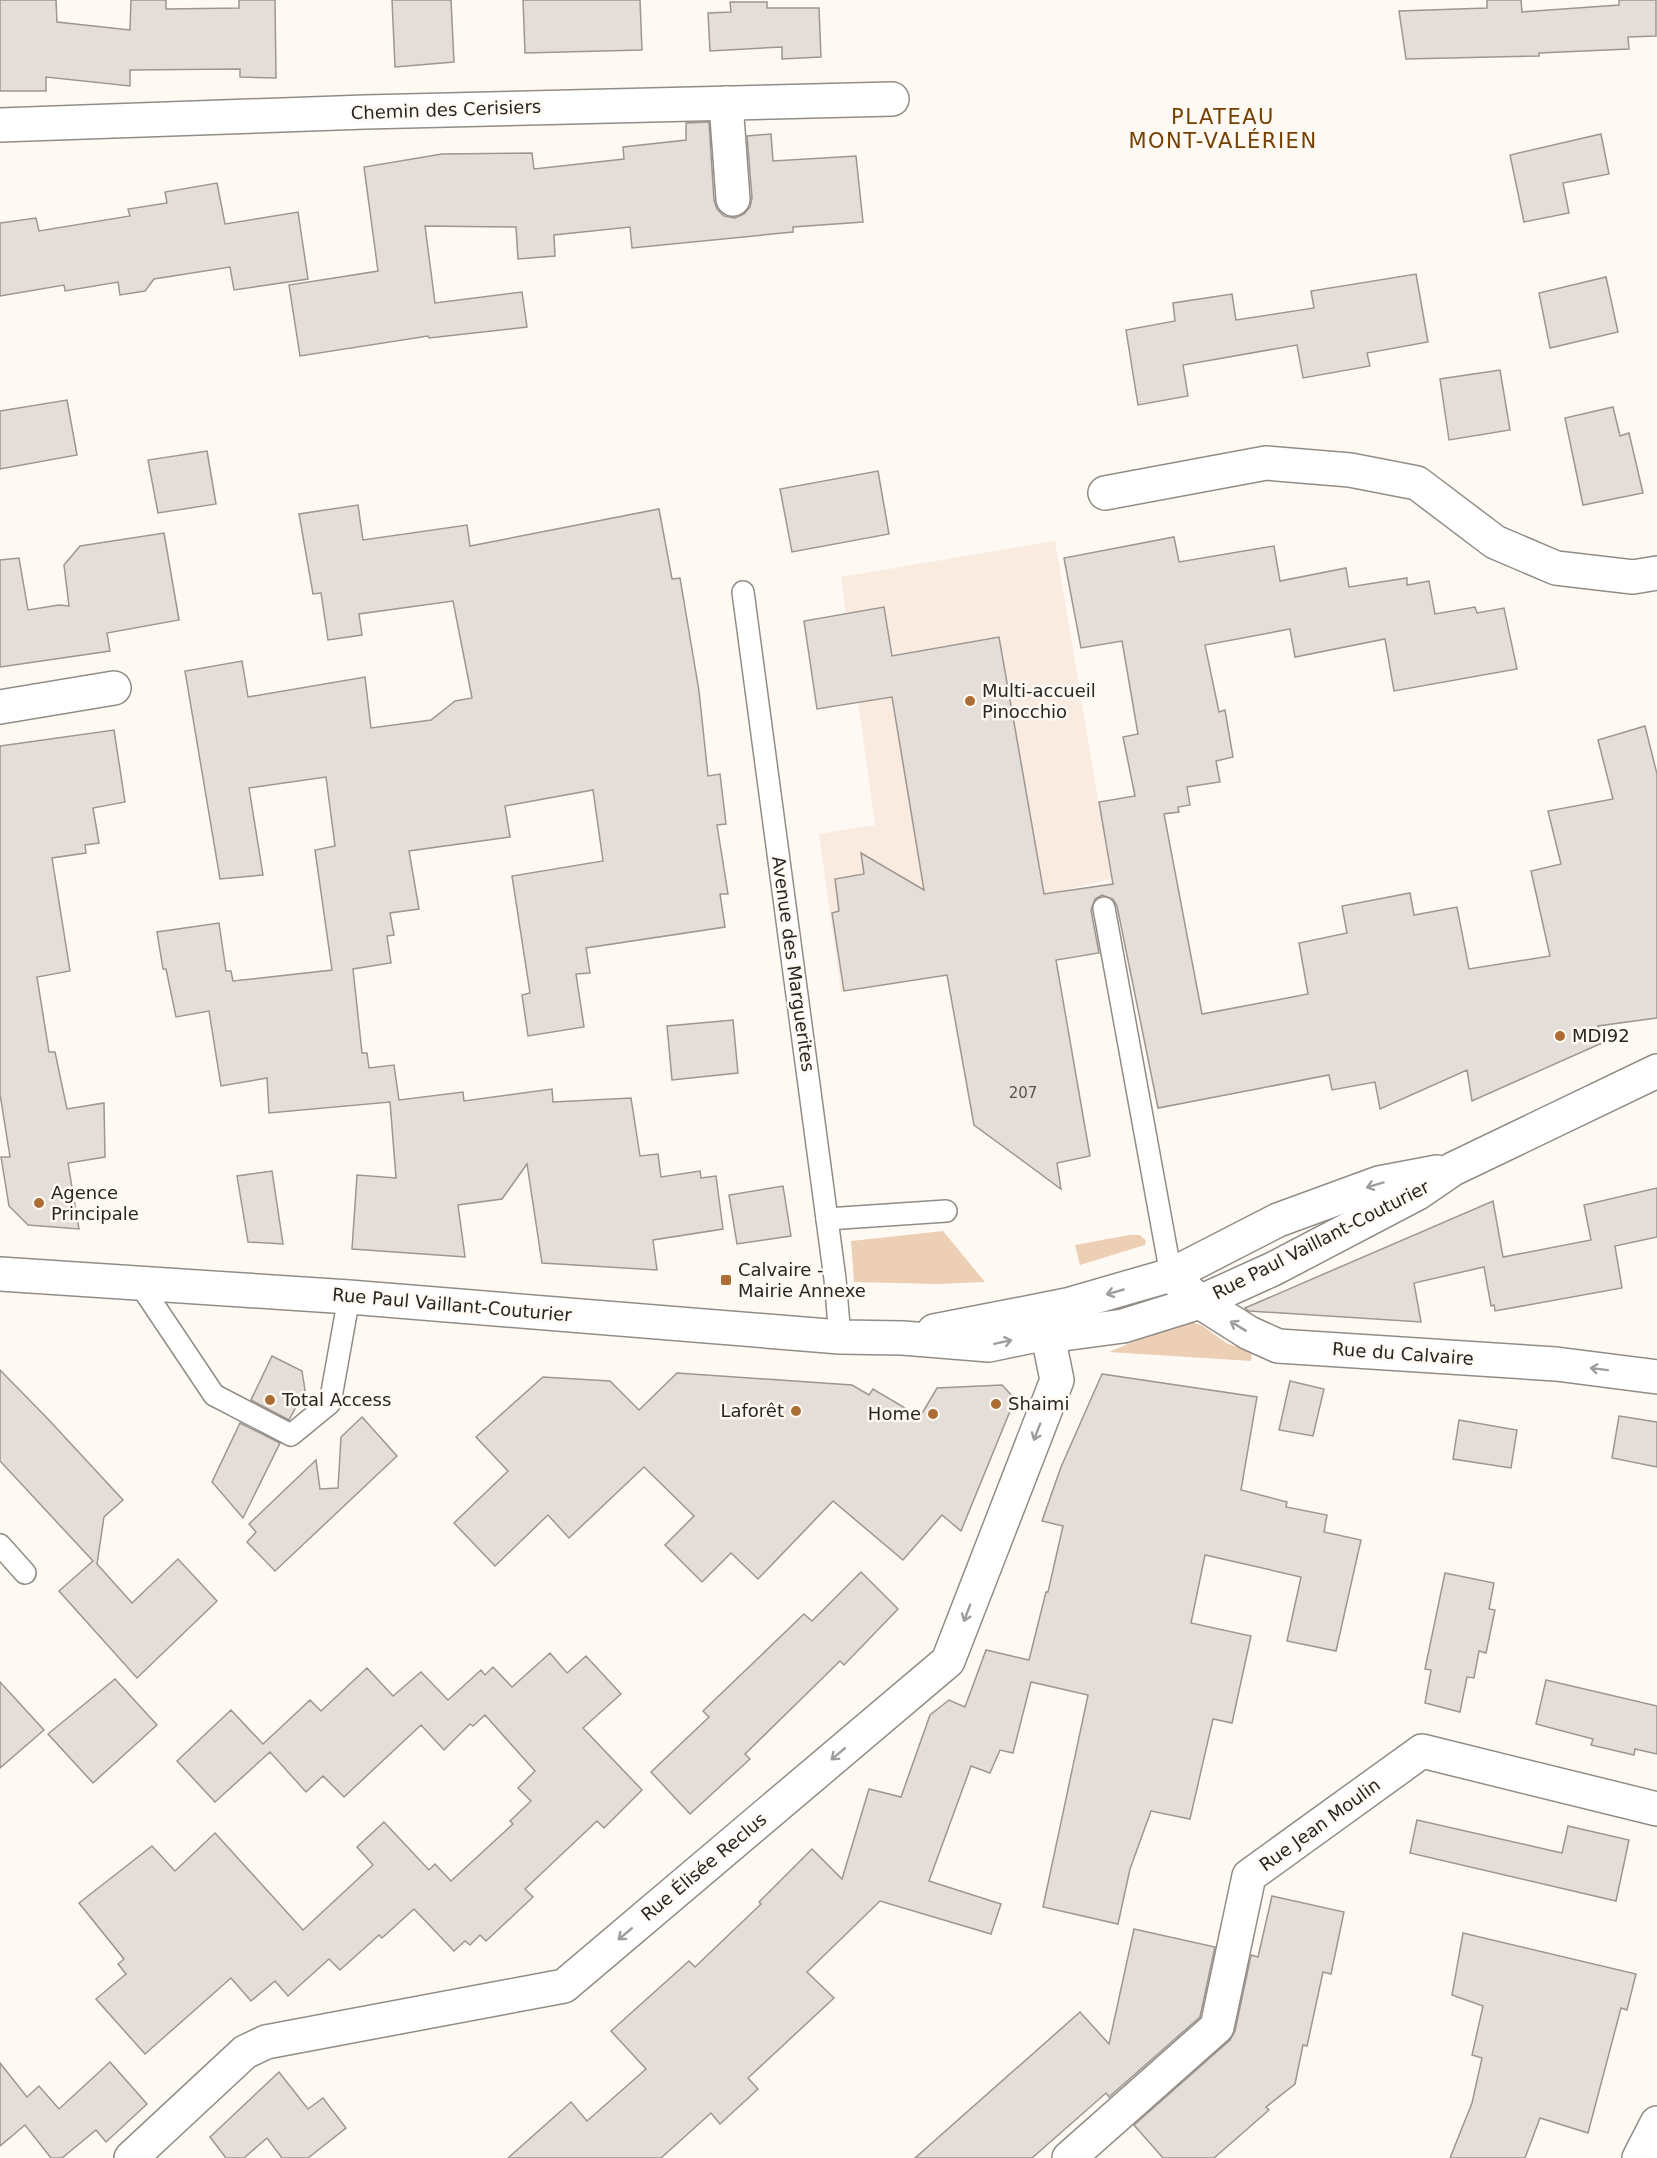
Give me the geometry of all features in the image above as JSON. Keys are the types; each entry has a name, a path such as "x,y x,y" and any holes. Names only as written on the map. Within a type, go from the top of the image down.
{"street":[{"name":"Chemin des Cerisiers","path":"0,125 892,99"},
{"path":"726,103 733,199"},
{"path":"1104,493 1266,463 1350,470 1417,483 1495,542 1556,568 1633,578 1657,573"},
{"path":"0,707 114,688"},
{"name":"Rue Paul Vaillant-Couturier","path":"1037,1325 1123,1326 1200,1302 1273,1269 1418,1193 1453,1169 1657,1071"},
{"name":"Rue Paul Vaillant-Couturier","path":"1037,1325 1067,1305 1171,1275 1278,1220 1379,1183 1453,1169"},
{"name":"Rue Paul Vaillant-Couturier","path":"0,1274 349,1297 840,1337 903,1338 989,1345 1037,1335 1037,1325"},
{"name":"Rue du Calvaire","path":"1171,1275 1200,1302 1249,1333 1278,1346 1556,1364 1657,1377"},
{"name":"Rue Élisée Reclus","path":"131,2158 245,2052 266,2042 564,1986 948,1661 1057,1380 1037,1325"},
{"name":"Rue Jean Moulin","path":"1069,2158 1217,2027 1249,1876 1422,1751 1657,1809"},
{"path":"1639,2158 1657,2122"}],"lane":[{"name":"Avenue des Marguerites","path":"743,592 836,1279 840,1337"},
{"path":"1104,908 1171,1275"},
{"path":"827,1219 946,1211"},
{"path":"139,1283 214,1395 291,1435 330,1403 349,1297"},
{"path":"0,1545 25,1573"}],"shaded area":[{"name":"Multi-accueil Pinocchio","path":"1055,541 1111,879 1045,895 1055,960 841,992 819,834 875,825 841,577"},
{"path":"943,1231 985,1282 937,1284 854,1282 851,1241"},
{"path":"1140,1235 1146,1241 1145,1245 1080,1265 1075,1245"},
{"path":"1187,1321 1201,1325 1228,1344 1252,1351 1251,1361 1109,1352 1177,1323"}],"building":[{"path":"0,0 56,0 57,22 130,30 131,0 166,0 166,9 239,8 239,0 275,0 276,78 240,77 240,69 130,70 130,86 46,77 46,91 0,91"},
{"path":"392,0 451,0 454,62 395,67"},
{"path":"523,0 640,0 642,50 525,53"},
{"path":"1487,0 1521,0 1522,12 1619,5 1619,0 1656,0 1656,36 1628,37 1629,49 1539,53 1539,56 1406,59 1399,11 1487,8"},
{"path":"730,2 767,2 767,8 819,8 821,57 782,59 782,47 710,51 708,13 731,12"},
{"path":"709,122 714,200 717,209 724,216 735,218 744,214 750,207 752,198 747,136 771,134 773,161 856,156 863,222 793,227 793,232 632,248 630,227 554,235 555,256 518,259 516,227 425,226 435,303 522,292 527,327 429,338 428,336 300,356 289,285 378,271 364,167 442,154 532,153 534,169 624,159 623,147 686,140 686,123"},
{"path":"1601,134 1609,174 1563,183 1569,213 1524,222 1510,155"},
{"path":"217,183 225,224 298,212 308,279 234,290 230,267 154,279 145,291 120,295 118,282 65,291 64,285 0,296 0,223 36,218 39,231 130,216 128,209 167,203 165,192"},
{"path":"1416,274 1428,342 1367,353 1370,366 1303,378 1297,345 1183,365 1188,396 1138,405 1126,330 1175,321 1173,303 1232,294 1236,320 1314,308 1311,291"},
{"path":"1606,277 1618,332 1550,348 1539,293"},
{"path":"1500,370 1510,430 1449,440 1440,379"},
{"path":"67,400 77,455 0,469 0,411"},
{"path":"1613,407 1620,436 1629,433 1643,493 1583,505 1565,418"},
{"path":"207,451 216,504 158,513 148,460"},
{"path":"878,471 889,534 792,552 780,489"},
{"path":"358,505 363,540 467,525 470,546 659,509 672,579 680,578 699,691 708,776 720,774 726,824 717,825 728,894 720,894 725,927 586,948 590,973 576,974 584,1027 528,1036 522,995 530,993 512,876 603,861 593,790 505,806 510,837 409,851 419,909 390,913 394,935 387,936 391,963 353,969 362,1053 367,1053 369,1068 394,1065 399,1100 463,1092 464,1101 552,1089 553,1102 631,1098 640,1156 658,1154 661,1177 700,1171 701,1178 716,1176 723,1229 653,1240 657,1270 542,1263 527,1164 502,1199 458,1205 465,1257 352,1249 357,1175 396,1178 390,1102 269,1113 267,1078 221,1086 209,1011 176,1017 166,969 163,969 157,932 219,923 226,971 231,971 233,981 332,970 315,850 335,846 326,777 249,788 263,875 220,879 185,671 242,661 248,697 365,677 371,728 431,720 455,701 472,698 453,601 359,614 362,635 328,640 321,593 313,594 299,514"},
{"path":"164,533 179,620 107,633 110,651 0,667 0,560 19,558 28,610 59,605 69,606 64,565 80,546"},
{"path":"1174,537 1179,562 1274,546 1280,581 1346,568 1349,587 1407,578 1407,585 1429,581 1435,614 1475,607 1477,613 1504,608 1517,669 1394,691 1385,639 1295,657 1290,629 1205,645 1219,712 1225,710 1233,757 1216,761 1220,782 1187,787 1190,805 1178,807 1179,812 1164,814 1202,1014 1308,994 1299,943 1347,933 1342,906 1410,893 1414,915 1457,907 1469,969 1550,956 1531,871 1561,864 1548,811 1613,799 1598,740 1645,726 1657,774 1657,1018 1598,1026 1602,1043 1472,1101 1467,1070 1380,1109 1375,1082 1332,1090 1329,1075 1158,1108 1117,906 1113,899 1102,895 1095,899 1091,910 1099,953 1056,960 1090,1156 1057,1163 1061,1189 974,1125 947,975 844,991 832,913 839,911 835,879 864,874 861,853 924,890 892,697 817,709 804,621 884,607 892,656 999,637 1044,894 1113,884 1099,802 1135,796 1123,737 1138,734 1122,641 1081,648 1064,558"},
{"path":"114,730 125,802 93,808 99,843 85,845 86,853 52,858 70,971 37,977 49,1052 55,1052 67,1109 104,1103 105,1157 68,1163 79,1229 28,1225 9,1206 1,1157 10,1157 0,1094 0,746"},
{"path":"733,1020 738,1073 672,1080 667,1026"},
{"path":"272,1171 283,1244 248,1242 237,1176"},
{"path":"783,1186 791,1236 737,1244 729,1195"},
{"path":"1657,1188 1657,1237 1615,1246 1622,1288 1495,1311 1494,1305 1491,1306 1484,1267 1414,1283 1421,1322 1249,1311 1245,1308 1493,1201 1503,1257 1591,1240 1584,1205"},
{"path":"272,1356 302,1371 305,1390 289,1420 251,1400"},
{"path":"0,1370 123,1500 104,1517 97,1564 132,1603 178,1559 217,1601 137,1678 59,1591 93,1561 0,1461"},
{"path":"677,1373 852,1385 869,1395 873,1389 920,1417 937,1388 1002,1385 1015,1399 961,1531 942,1515 903,1560 833,1501 758,1579 731,1553 702,1582 665,1545 694,1516 644,1467 569,1538 548,1515 495,1566 454,1523 508,1471 476,1437 543,1377 610,1381 639,1410"},
{"path":"1102,1374 1257,1397 1241,1490 1287,1502 1286,1507 1327,1515 1324,1532 1361,1540 1336,1651 1287,1641 1301,1577 1205,1555 1191,1623 1251,1636 1232,1723 1213,1719 1190,1819 1151,1811 1130,1869 1118,1924 1043,1907 1088,1695 1031,1682 1013,1753 1000,1750 990,1773 971,1766 929,1881 1001,1904 991,1934 880,1901 807,1972 834,1998 748,2078 758,2089 720,2124 711,2113 661,2158 508,2158 571,2102 587,2121 646,2069 611,2031 689,1961 695,1967 761,1904 759,1902 812,1849 842,1879 869,1789 901,1797 930,1715 949,1700 965,1707 986,1650 1029,1660 1063,1526 1042,1521 1061,1467"},
{"path":"1290,1381 1324,1389 1313,1436 1279,1430"},
{"path":"1619,1416 1657,1422 1657,1467 1612,1458"},
{"path":"362,1417 397,1456 275,1571 247,1542 256,1532 249,1524 316,1460 320,1489 338,1488 341,1437"},
{"path":"1459,1420 1517,1430 1511,1468 1453,1459"},
{"path":"240,1423 280,1443 243,1518 212,1482"},
{"path":"861,1572 898,1609 844,1665 840,1661 745,1754 750,1759 690,1814 651,1772 709,1717 703,1711 804,1614 812,1621"},
{"path":"1445,1573 1494,1583 1489,1609 1495,1610 1486,1653 1479,1651 1474,1678 1467,1677 1460,1712 1425,1703 1431,1670 1425,1669"},
{"path":"550,1653 567,1673 586,1656 621,1694 583,1728 642,1790 604,1828 597,1821 525,1889 533,1897 486,1941 480,1935 470,1945 465,1941 454,1951 414,1909 382,1938 379,1935 340,1970 329,1959 288,1996 275,1981 251,2001 231,1978 145,2054 96,1999 126,1974 118,1964 124,1959 79,1903 152,1846 175,1871 215,1833 303,1930 373,1865 357,1847 384,1822 429,1870 435,1864 451,1881 513,1824 510,1821 531,1801 518,1788 535,1771 485,1715 473,1726 470,1724 444,1750 421,1725 344,1797 323,1776 306,1792 270,1752 215,1802 177,1761 231,1710 263,1744 310,1700 321,1711 367,1668 393,1696 421,1672 448,1700 481,1670 485,1675 493,1667 512,1687"},
{"path":"115,1679 157,1725 93,1783 48,1734"},
{"path":"1546,1680 1657,1706 1657,1754 1635,1749 1634,1755 1591,1745 1593,1739 1536,1724"},
{"path":"0,1682 44,1730 0,1768"},
{"path":"1417,1820 1562,1853 1568,1826 1629,1840 1616,1901 1410,1853"},
{"path":"1272,1896 1344,1912 1331,1974 1323,1972 1307,2046 1303,2045 1295,2084 1266,2107 1269,2110 1214,2158 1163,2158 1134,2125 1230,2040 1235,2031 1251,1955 1258,1957"},
{"path":"1134,1929 1215,1947 1200,2017 1109,2097 1106,2093 1032,2158 915,2158 1080,2012 1109,2044"},
{"path":"1463,1933 1636,1974 1627,2010 1621,2008 1588,2133 1540,2118 1525,2158 1450,2158 1472,2103 1482,2058 1472,2055 1483,2006 1452,1995"},
{"path":"110,2062 147,2104 106,2142 96,2130 62,2158 51,2158 25,2125 0,2146 0,2063 27,2097 39,2086 59,2109"},
{"path":"279,2072 308,2109 323,2098 346,2128 308,2158 282,2158 267,2138 244,2158 226,2158 210,2137"}],"place":[{"name":"Multi-accueil Pinocchio","path":"970,701"},
{"name":"MDI92","path":"1560,1036"},
{"name":"Agence Principale","path":"39,1203"},
{"name":"Calvaire - Mairie Annexe","path":"726,1280"},
{"name":"Total Access","path":"270,1400"},
{"name":"Shaimi","path":"996,1404"},
{"name":"Laforêt","path":"796,1411"},
{"name":"Home","path":"933,1414"}],"district":[{"name":"PLATEAU MONT-VALÉRIEN","path":"1223,129"}]}
